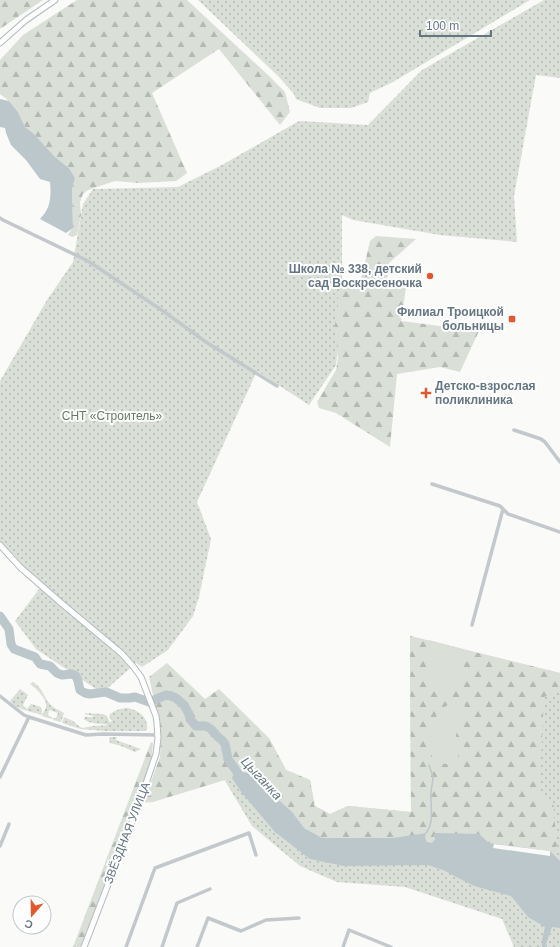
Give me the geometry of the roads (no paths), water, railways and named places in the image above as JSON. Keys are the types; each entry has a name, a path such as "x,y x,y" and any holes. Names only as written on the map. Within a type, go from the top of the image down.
{"street":[{"path":"0,43 26,20 55,0"},
{"path":"0,218 88,261 150,302 206,342 276,386"},
{"path":"514,430 541,439 560,462"},
{"path":"432,484 500,506 508,514 560,532"},
{"path":"472,625 503,509"},
{"name":"ЗВЁЗДНАЯ УЛИЦА","path":"0,545 20,567 121,653 132,665 141,677 156,716 158,735 156,754 139,804 84,947"},
{"path":"0,696 24,715 86,736 103,734 158,735"},
{"path":"0,777 29,716"},
{"path":"0,846 9,824"},
{"path":"126,947 155,868 249,833 256,856"},
{"path":"162,947 177,903 210,889"},
{"path":"197,947 208,918 241,931 266,920 299,918"},
{"path":"342,947 349,930 391,947"}],"waterway":[{"name":"Цыганка","path":"0,616 9,629 11,644 14,649 35,657 40,664 50,666 57,673 62,675 72,674 76,676 80,690 85,693 90,694 106,692 120,698 135,697 149,702 166,695 176,698 184,705 190,719 196,726 206,726 222,740 225,744 228,759 245,780"},
{"path":"426,833 429,829 431,819 431,793 433,777 429,765"}],"place":[{"name":"Школа № 338, детский сад Воскресеночка","path":"430,276"},
{"name":"Филиал Троицкой больницы","path":"512,319"},
{"name":"Детско-взрослая поликлиника","path":"426,393"}],"park label":[{"name":"СНТ «Строитель»","path":"112,416"}]}
